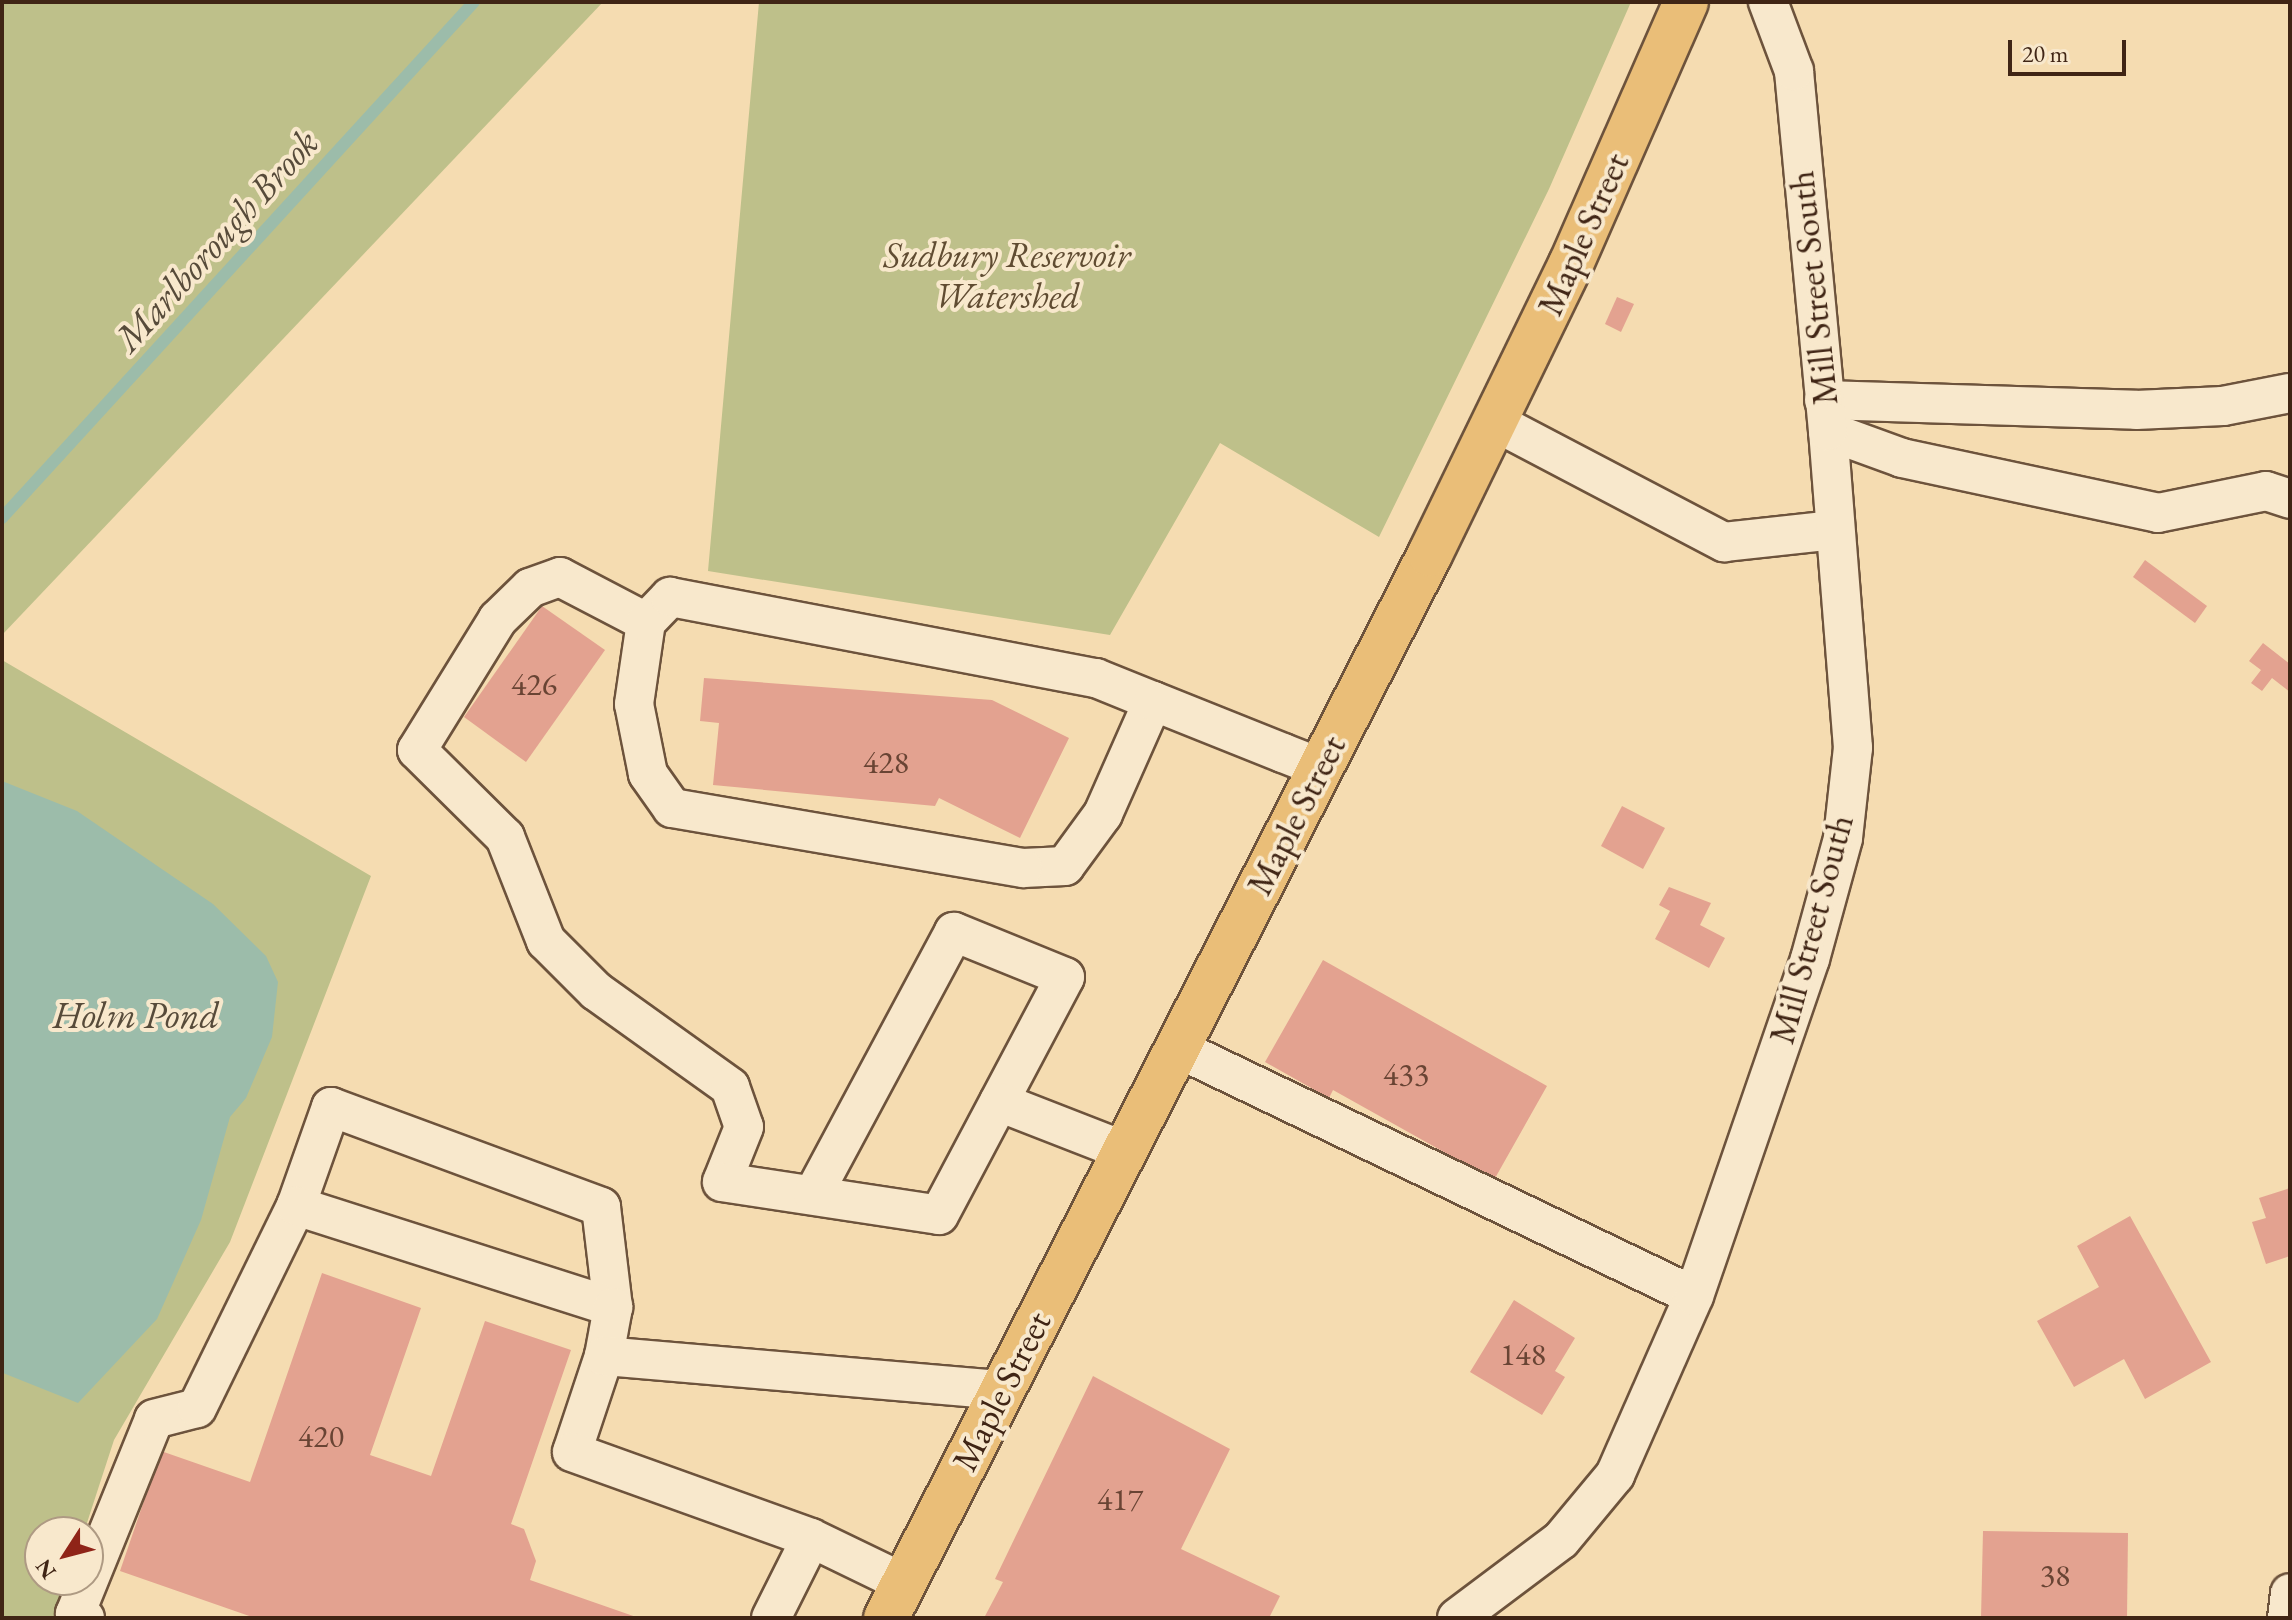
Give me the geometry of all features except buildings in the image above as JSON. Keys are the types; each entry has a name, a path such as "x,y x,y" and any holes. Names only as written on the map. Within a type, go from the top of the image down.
{"main road":[{"name":"Maple Street","path":"895,1601 1495,422 1686,2"}],"street":[{"name":"Mill Street South","path":"1457,1618 1561,1540 1615,1475 1694,1296 1810,959 1843,838 1853,748 1826,416 1794,71 1768,2"},
{"path":"1826,416 2223,406 2290,393"},
{"path":"1826,416 1902,458 2158,513 2266,491 2290,499"},
{"path":"1495,422 1724,542 1834,530"},
{"path":"646,622 560,577 530,588 498,619 417,750 505,837 546,941 596,991 730,1087 744,1127 722,1182 939,1215 1065,977 954,932 813,1195"},
{"path":"1153,701 1103,814 1065,866 1023,868 767,829 672,808 648,774 634,704 646,622 670,597 1096,678 1321,768"},
{"path":"1177,1048 1694,1296"},
{"path":"999,1102 1125,1151"},
{"path":"85,1618 75,1614 154,1419 197,1408 296,1206 331,1107 601,1207 613,1307 604,1356 572,1452 811,1538 895,1601"},
{"path":"296,1206 613,1307"},
{"path":"604,1356 1001,1390"},
{"path":"771,1618 811,1538"},
{"path":"2287,1618 2290,1593"}],"green space":[{"path":"2,2 603,2 2,635"},
{"name":"Sudbury Reservoir Watershed","path":"759,2 1631,2 1549,189 1379,537 1220,443 1110,635 708,571"},
{"name":"Holm Pond","path":"2,660 371,876 230,1242 114,1440 89,1516 24,1516 24,1596 63,1596 56,1618 2,1618"}],"water":[{"name":"Holm Pond","path":"2,781 77,811 213,904 266,956 278,982 272,1037 246,1098 230,1117 201,1220 157,1319 78,1403 3,1373"}],"waterway":[{"name":"Marlborough Brook","path":"2,518 474,2"}]}
